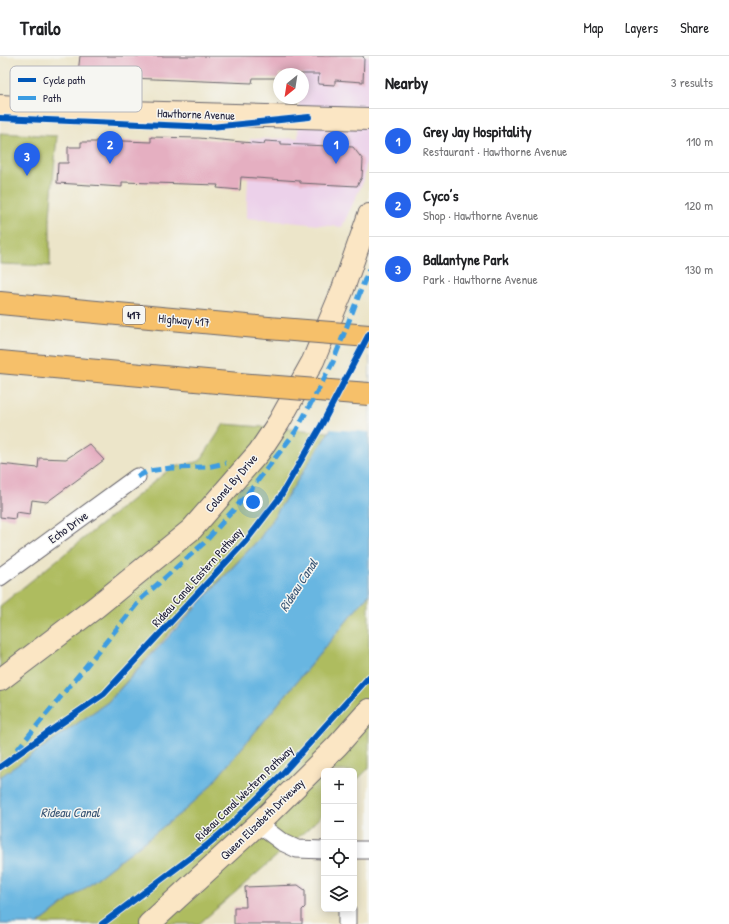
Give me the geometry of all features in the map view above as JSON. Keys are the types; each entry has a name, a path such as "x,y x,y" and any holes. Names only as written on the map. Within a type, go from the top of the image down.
{"highway":[{"name":"Highway 417","path":"0,303 369,336"},
{"path":"0,362 239,384 369,394"}],"main road":[{"name":"Hawthorne Avenue","path":"0,106 10,106"},
{"name":"Hawthorne Avenue","path":"134,112 369,119"},
{"name":"Colonel By Drive","path":"0,680 96,608 192,529 258,452 279,422 313,361 343,289 369,215"},
{"name":"Queen Elizabeth Driveway","path":"149,924 258,824 337,746 369,710"}],"street":[{"name":"Echo Drive","path":"2,573 137,477"},
{"path":"258,824 282,842 297,850 321,850"},
{"path":"357,850 369,850"},
{"path":"347,912 347,924"}],"shaded area":[{"path":"301,56 369,56 369,145 364,180 342,227 246,218 250,139 298,138 299,104 309,104 309,68 302,68"}],"green space":[{"path":"0,133 57,136 50,216 50,266 0,264"},
{"path":"224,424 329,432 260,538 174,628 108,702 0,778 0,606 171,468 200,461"},
{"path":"369,594 369,768 357,780 357,768 321,768 321,816 310,827 199,924 38,924 186,809 207,790"}],"water":[{"name":"Rideau Canal","path":"369,356 369,594 207,790 186,809 38,924 0,924 0,777 108,702 260,538 329,432"}],"pier":[{"path":"369,354 369,432 328,429 367,355"}],"building":[{"path":"80,56 363,56 364,59 363,82 335,80 335,85 318,84 319,74 309,74 309,68 273,68 273,78 253,78 252,83 142,79 142,66 79,66"},
{"path":"151,137 199,138 264,144 265,141 281,142 281,144 353,147 363,160 362,177 357,186 300,183 300,181 241,177 240,190 217,188 218,185 122,182 122,187 57,183 58,163 68,163 68,147 81,147 81,142 97,142 97,140 151,142"},
{"path":"89,444 104,460 47,502 32,500 30,514 16,512 15,519 0,517 0,464 38,468 39,458 66,459"},
{"path":"298,885 305,890 305,907 302,910 302,924 234,924 234,907 246,907 245,887"}],"marked path":[{"path":"17,750 142,598 204,543 245,497 296,431 333,362 369,269"},
{"path":"137,477 148,471 171,468 207,467 226,463"}],"cycle path":[{"path":"0,118 211,127 309,117"},
{"name":"Rideau Canal Eastern Pathway","path":"0,767 104,694 246,541 280,497 321,426 369,334"},
{"name":"Rideau Canal Western Pathway","path":"102,924 206,846 227,828 282,774 369,677"}],"place":[{"name":"Cyco’s","path":"110,164"},
{"name":"Grey Jay Hospitality","path":"336,164"},
{"name":"Ballantyne Park","path":"27,176"}]}
